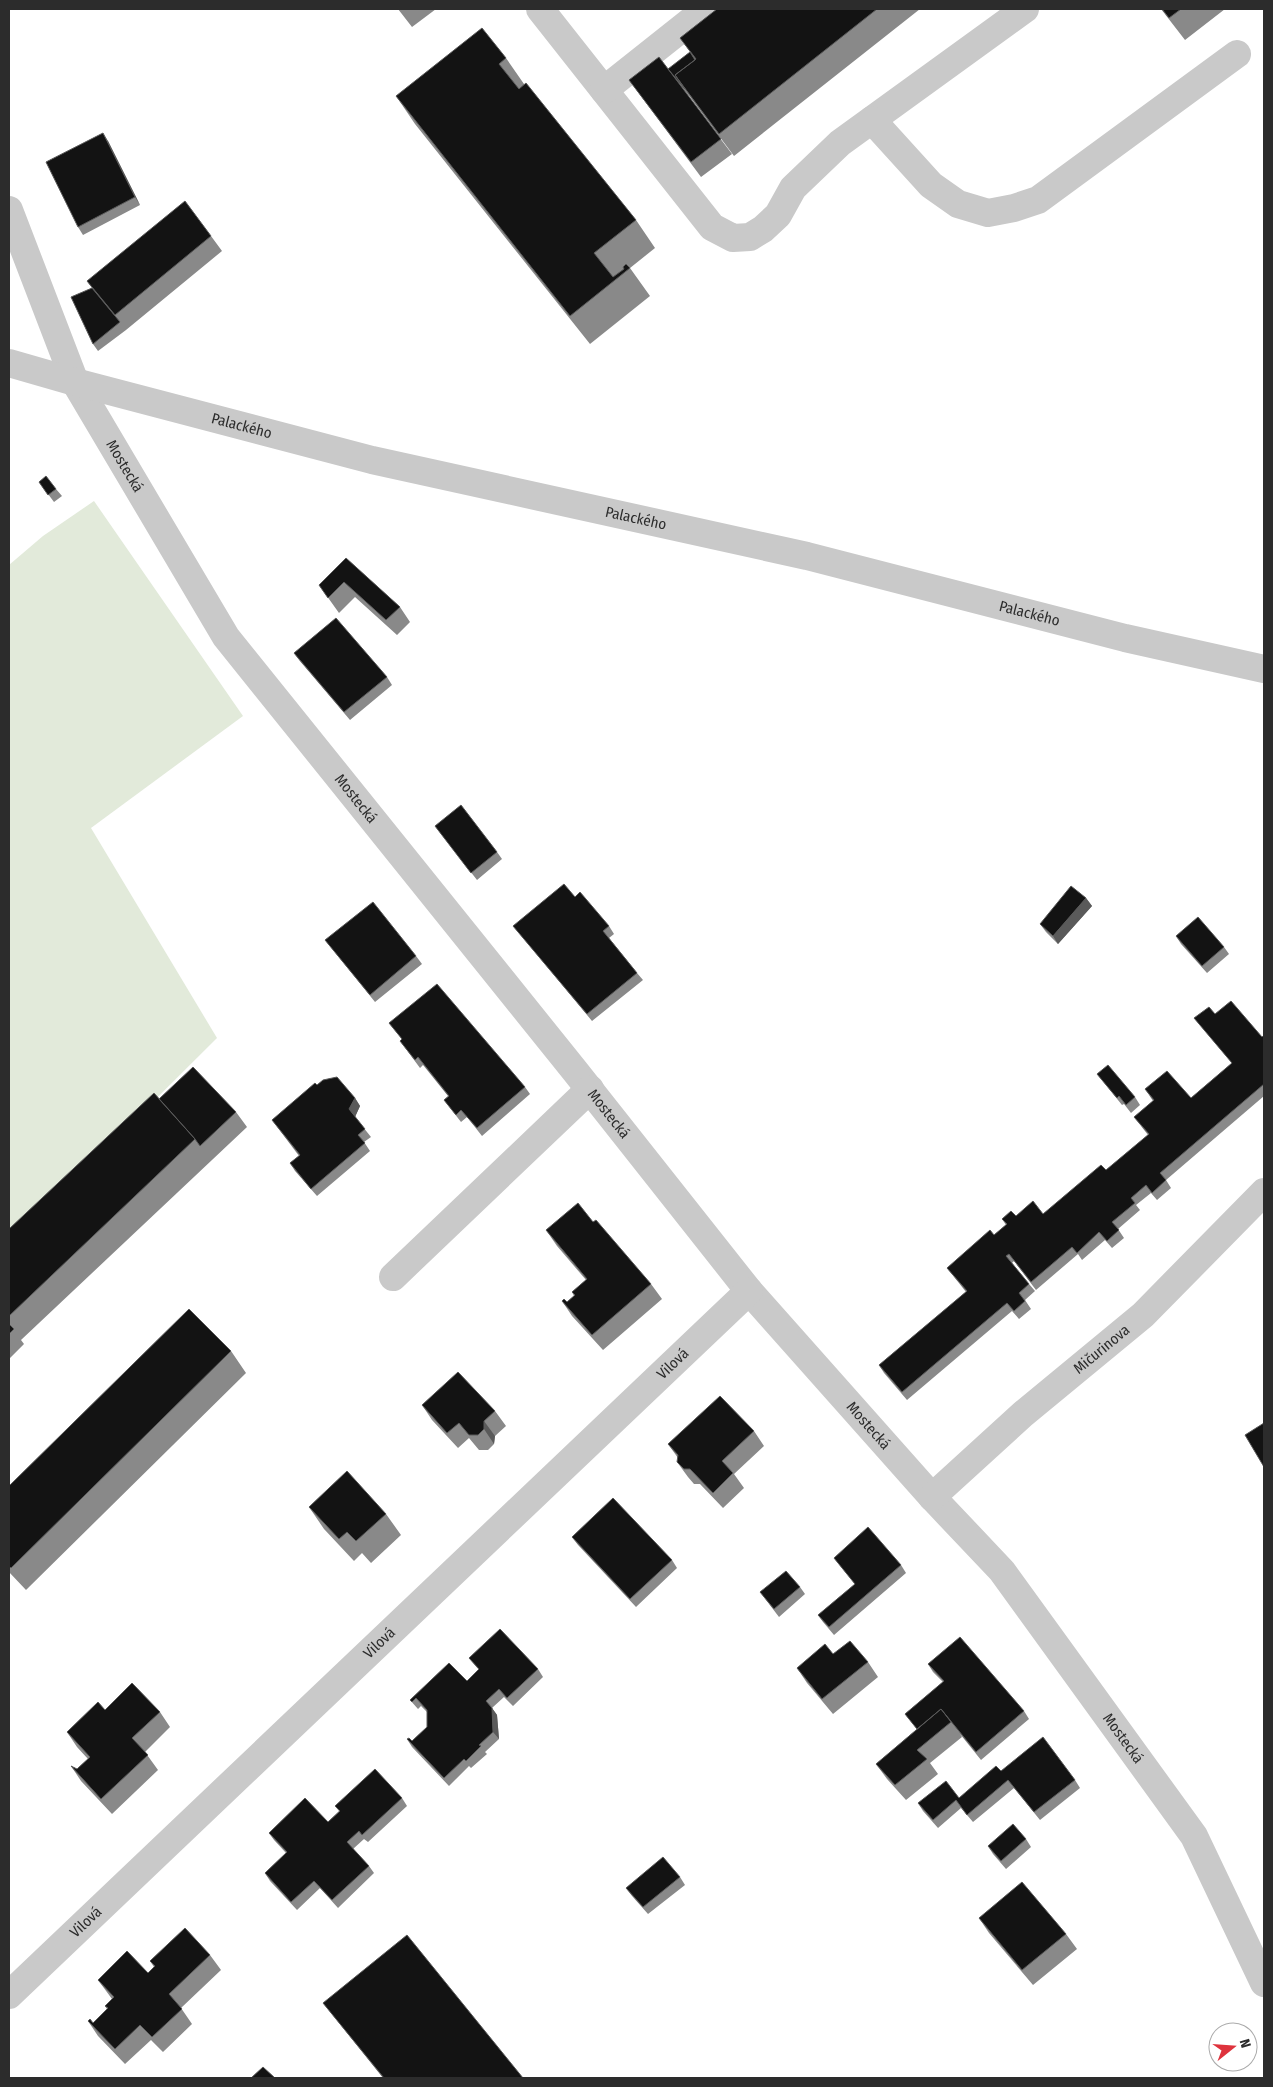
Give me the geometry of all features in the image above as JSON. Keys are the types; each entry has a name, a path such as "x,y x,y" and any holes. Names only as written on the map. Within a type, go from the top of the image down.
{"street":[{"path":"540,9 712,227 733,238 750,237 763,229 778,215 793,188 840,143 1025,9"},
{"path":"604,90 706,9"},
{"path":"872,120 931,185 958,204 988,213 1014,208 1038,200 1237,54"},
{"name":"Mostecká","path":"9,210 75,382 226,637 749,1291 932,1497 1002,1572 1194,1836 1264,1983"},
{"name":"Palackého","path":"9,363 372,460 807,556 1125,638 1264,669"},
{"path":"393,1277 590,1090"},
{"name":"Mičurinova","path":"932,1497 1024,1414 1143,1315 1264,1192"},
{"name":"Vilová","path":"9,1995 749,1291"}],"green space":[{"path":"94,501 243,716 91,828 217,1038 9,1245 9,565 43,536"}],"building":[{"path":"717,9 877,9 719,134 675,75 696,59 680,38"},
{"path":"1162,9 1181,9 1169,18"},
{"path":"482,28 506,58 499,64 519,89 526,83 636,220 594,253 613,277 624,269 623,267 626,264 630,268 570,316 396,96"},
{"path":"690,52 695,60 675,75 685,89 668,69"},
{"path":"659,57 721,139 691,162 629,80"},
{"path":"103,133 135,197 78,227 46,162"},
{"path":"185,201 211,236 115,315 87,281"},
{"path":"92,288 120,322 93,344 71,297"},
{"path":"46,476 56,489 48,495 39,482"},
{"path":"346,558 400,607 386,620 344,582 328,598 319,585"},
{"path":"336,618 387,677 344,712 294,653"},
{"path":"461,805 497,852 471,873 435,826"},
{"path":"564,884 575,897 580,892 609,926 603,931 637,973 587,1014 513,926"},
{"path":"1071,886 1086,898 1053,936 1040,924"},
{"path":"373,902 416,956 370,995 325,940"},
{"path":"1198,917 1224,947 1202,966 1176,936"},
{"path":"437,984 525,1087 477,1128 461,1110 456,1115 444,1100 449,1096 418,1057 415,1060 389,1023"},
{"path":"1231,1001 1262,1037 1264,1035 1264,1084 1160,1173 1166,1180 1152,1193 1146,1185 1131,1198 1135,1203 1112,1222 1119,1230 1107,1241 1099,1232 1077,1253 1072,1247 1031,1282 1009,1254 1006,1256 1029,1284 1019,1293 1025,1301 1014,1311 1007,1303 902,1392 879,1365 967,1291 947,1268 990,1230 994,1235 1007,1224 1002,1219 1011,1211 1016,1216 1033,1201 1043,1214 1101,1165 1106,1170 1149,1134 1134,1117 1154,1100 1145,1089 1167,1071 1191,1098 1232,1063 1194,1018 1209,1007 1215,1014"},
{"path":"1108,1065 1135,1097 1126,1105 1119,1096 1117,1098 1097,1074"},
{"path":"193,1067 236,1112 200,1146 159,1099"},
{"path":"337,1077 355,1098 349,1109 365,1129 358,1135 365,1143 311,1189 290,1163 300,1155 272,1120 315,1083 317,1085 323,1080"},
{"path":"154,1093 195,1139 9,1316 9,1229"},
{"path":"578,1203 593,1222 596,1220 651,1284 592,1335 562,1301 564,1299 567,1302 575,1295 572,1292 587,1279 546,1230"},
{"path":"189,1309 231,1351 11,1568 9,1566 9,1486"},
{"path":"9,1324 14,1329 9,1334"},
{"path":"458,1372 495,1411 484,1421 484,1429 478,1435 469,1435 459,1423 447,1433 422,1405"},
{"path":"720,1396 754,1431 722,1461 733,1473 713,1493 690,1469 684,1469 677,1462 678,1455 668,1444"},
{"path":"1264,1423 1264,1467 1245,1435"},
{"path":"347,1471 386,1514 356,1541 347,1532 339,1539 309,1507"},
{"path":"613,1498 672,1560 630,1599 572,1537"},
{"path":"868,1527 901,1565 829,1627 818,1615 855,1584 834,1558"},
{"path":"786,1571 800,1587 774,1609 760,1592"},
{"path":"500,1629 538,1669 507,1698 499,1689 486,1701 492,1708 493,1732 466,1761 464,1759 444,1778 407,1739 409,1738 412,1741 427,1727 427,1710 416,1698 412,1702 410,1700 449,1663 467,1681 479,1669 469,1658"},
{"path":"960,1637 1024,1711 976,1752 941,1709 917,1729 905,1714 944,1681 928,1664"},
{"path":"850,1641 868,1662 822,1699 797,1668 825,1644 833,1654"},
{"path":"132,1683 160,1712 132,1738 148,1755 101,1799 71,1766 77,1769 90,1757 67,1732 98,1702 105,1710"},
{"path":"941,1709 951,1722 917,1750 927,1759 895,1785 876,1764"},
{"path":"1043,1737 1075,1780 1034,1812 1008,1780 967,1815 956,1800 933,1820 918,1803 946,1781 959,1798 996,1766 1001,1771"},
{"path":"375,1769 402,1798 362,1835 359,1831 347,1842 369,1866 332,1900 314,1881 291,1902 265,1873 287,1852 269,1833 305,1798 328,1822 340,1811 335,1806"},
{"path":"1013,1824 1026,1839 1001,1861 988,1846"},
{"path":"663,1857 680,1877 643,1907 626,1888"},
{"path":"1022,1882 1066,1934 1022,1970 979,1918"},
{"path":"185,1928 210,1955 169,1994 182,2009 152,2037 140,2025 115,2049 88,2021 90,2019 93,2023 108,2008 105,2006 114,1997 98,1980 127,1951 148,1973 155,1966 150,1961"},
{"path":"407,1935 523,2078 384,2078 323,2003"},
{"path":"263,2067 275,2078 251,2078"}]}
